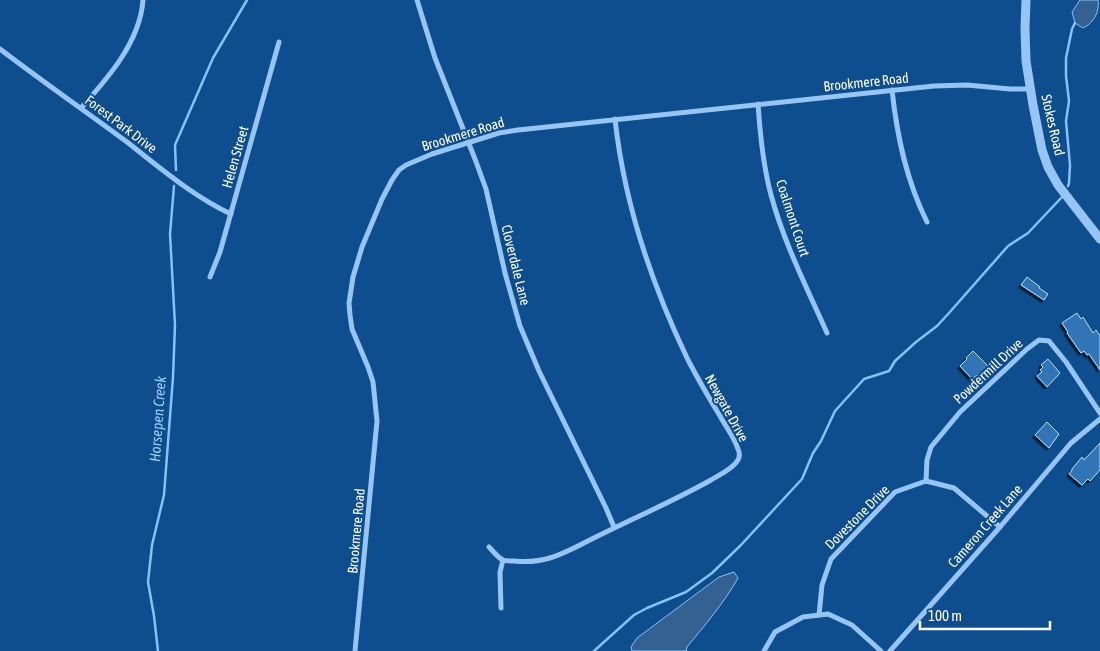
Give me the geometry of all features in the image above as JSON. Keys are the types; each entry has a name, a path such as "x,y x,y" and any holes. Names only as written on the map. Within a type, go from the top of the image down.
{"street":[{"path":"81,108 95,92 126,48 135,32 143,0"},
{"name":"Cloverdale Lane","path":"418,0 435,58 486,189 505,273 520,326 539,371 614,527"},
{"name":"Stokes Road","path":"1026,0 1026,61 1042,150 1048,167 1058,185 1100,239"},
{"name":"Helen Street","path":"210,277 220,252 279,42"},
{"name":"Forest Park Drive","path":"0,49 215,207 231,214"},
{"name":"Brookmere Road","path":"356,651 377,421 373,382 352,329 350,303 353,277 362,247 382,198 395,174 413,161 468,142 518,130 934,86 967,85 1030,89"},
{"path":"892,90 904,163 918,205 927,222"},
{"name":"Coalmont Court","path":"758,104 760,133 771,195 794,260 827,333"},
{"name":"Newgate Drive","path":"503,560 538,561 560,555 614,527 666,504 708,481 732,467 738,461 740,455 734,439 688,361 669,318 641,240 630,201 622,166 615,119"},
{"name":"Powdermill Drive","path":"926,481 927,460 931,447 960,412 1039,340 1049,340 1100,413"},
{"name":"Cameron Creek Lane","path":"890,651 1000,527 1071,443 1100,419"},
{"path":"926,481 954,488 1000,527"},
{"name":"Dovestone Drive","path":"819,615 822,585 831,558 895,492 926,481"},
{"path":"489,547 503,560 500,572 501,608"},
{"path":"764,651 775,632 803,617 828,614 852,625 881,651"}],"water":[{"path":"1080,0 1098,0 1095,16 1083,28 1075,23 1072,12"},
{"path":"734,572 738,578 733,587 687,647 686,651 632,651 631,647 637,638 719,577"}],"building":[{"path":"1027,277 1048,294 1044,300 1021,285"},
{"path":"1077,313 1081,319 1083,317 1093,333 1096,330 1100,336 1100,370 1089,354 1087,355 1084,351 1081,353 1062,323"},
{"path":"973,351 988,366 982,373 972,379 960,366"},
{"path":"1048,359 1060,373 1047,387 1037,376 1042,372 1040,370 1043,367 1041,365"},
{"path":"1047,422 1059,434 1049,448 1035,435"},
{"path":"1100,443 1100,470 1090,481 1088,479 1082,485 1069,474 1082,457 1084,460"}],"waterway":[{"name":"Horsepen Creek","path":"176,170 175,145 213,58 247,0"},
{"path":"1068,186 1070,165 1066,121 1069,101 1066,58 1075,23"},
{"name":"Horsepen Creek","path":"158,651 148,582 152,545 164,495 173,377 175,325 170,234 174,186"},
{"path":"594,651 634,615 686,592 712,573 740,546 802,479 835,411 864,379 889,371 895,361 937,326 1008,246 1028,233 1062,197"}]}
